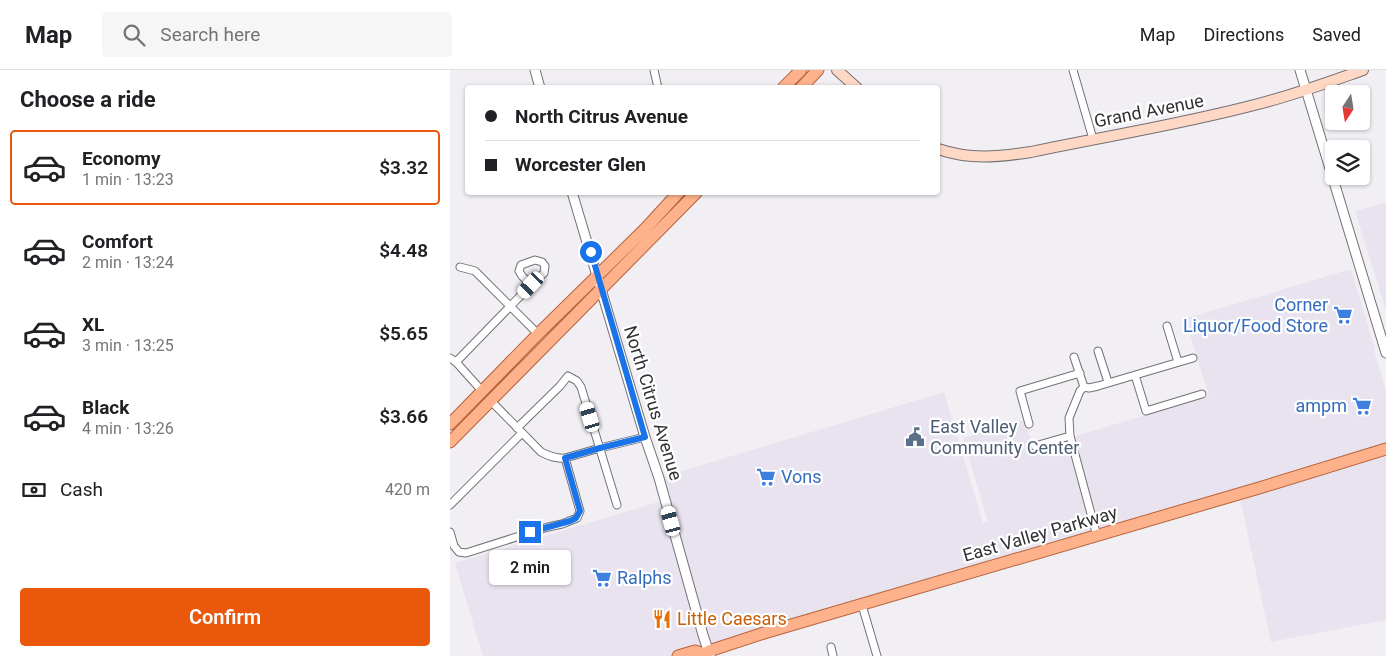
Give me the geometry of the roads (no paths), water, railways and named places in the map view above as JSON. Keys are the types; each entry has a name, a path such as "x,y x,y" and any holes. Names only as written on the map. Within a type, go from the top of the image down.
{"main road":[{"path":"787,85 801,70"},
{"path":"804,85 818,70"},
{"path":"837,70 854,85"},
{"name":"Grand Avenue","path":"940,150 978,158 1011,155 1204,118 1260,104 1364,70"},
{"path":"450,424 646,228 676,195"},
{"path":"450,442 694,195"},
{"name":"East Valley Parkway","path":"678,656 695,651 706,654 862,605 1386,450"}],"street":[{"path":"534,70 539,85"},
{"path":"654,70 657,85"},
{"path":"1073,70 1093,139"},
{"path":"1300,70 1386,353"},
{"name":"North Citrus Avenue","path":"573,195 659,478 703,635 706,654"},
{"path":"460,267 475,271 538,334"},
{"path":"482,391 453,360 531,285"},
{"path":"1167,326 1178,362"},
{"path":"1098,351 1108,382"},
{"path":"1074,358 1084,387"},
{"path":"1084,387 1089,388 1193,358"},
{"path":"1029,424 1020,391 1080,373"},
{"path":"1135,375 1146,411 1202,394"},
{"path":"450,505 568,376 581,387 617,505"},
{"path":"1084,387 1069,418 1070,436 1097,536"},
{"path":"490,401 541,452 550,457 565,458 645,437"},
{"path":"1035,446 1070,436"},
{"path":"450,532 454,546 459,552 466,553 576,518 580,511 565,458"},
{"path":"862,605 877,656"},
{"path":"831,647 834,656"}],"place":[{"name":"Corner Liquor/Food Store","path":"1343,315"},
{"name":"ampm","path":"1362,406"},
{"name":"East Valley Community Center","path":"915,437"},
{"name":"Vons","path":"766,477"},
{"name":"Ralphs","path":"602,578"},
{"name":"Little Caesars","path":"662,619"}]}
